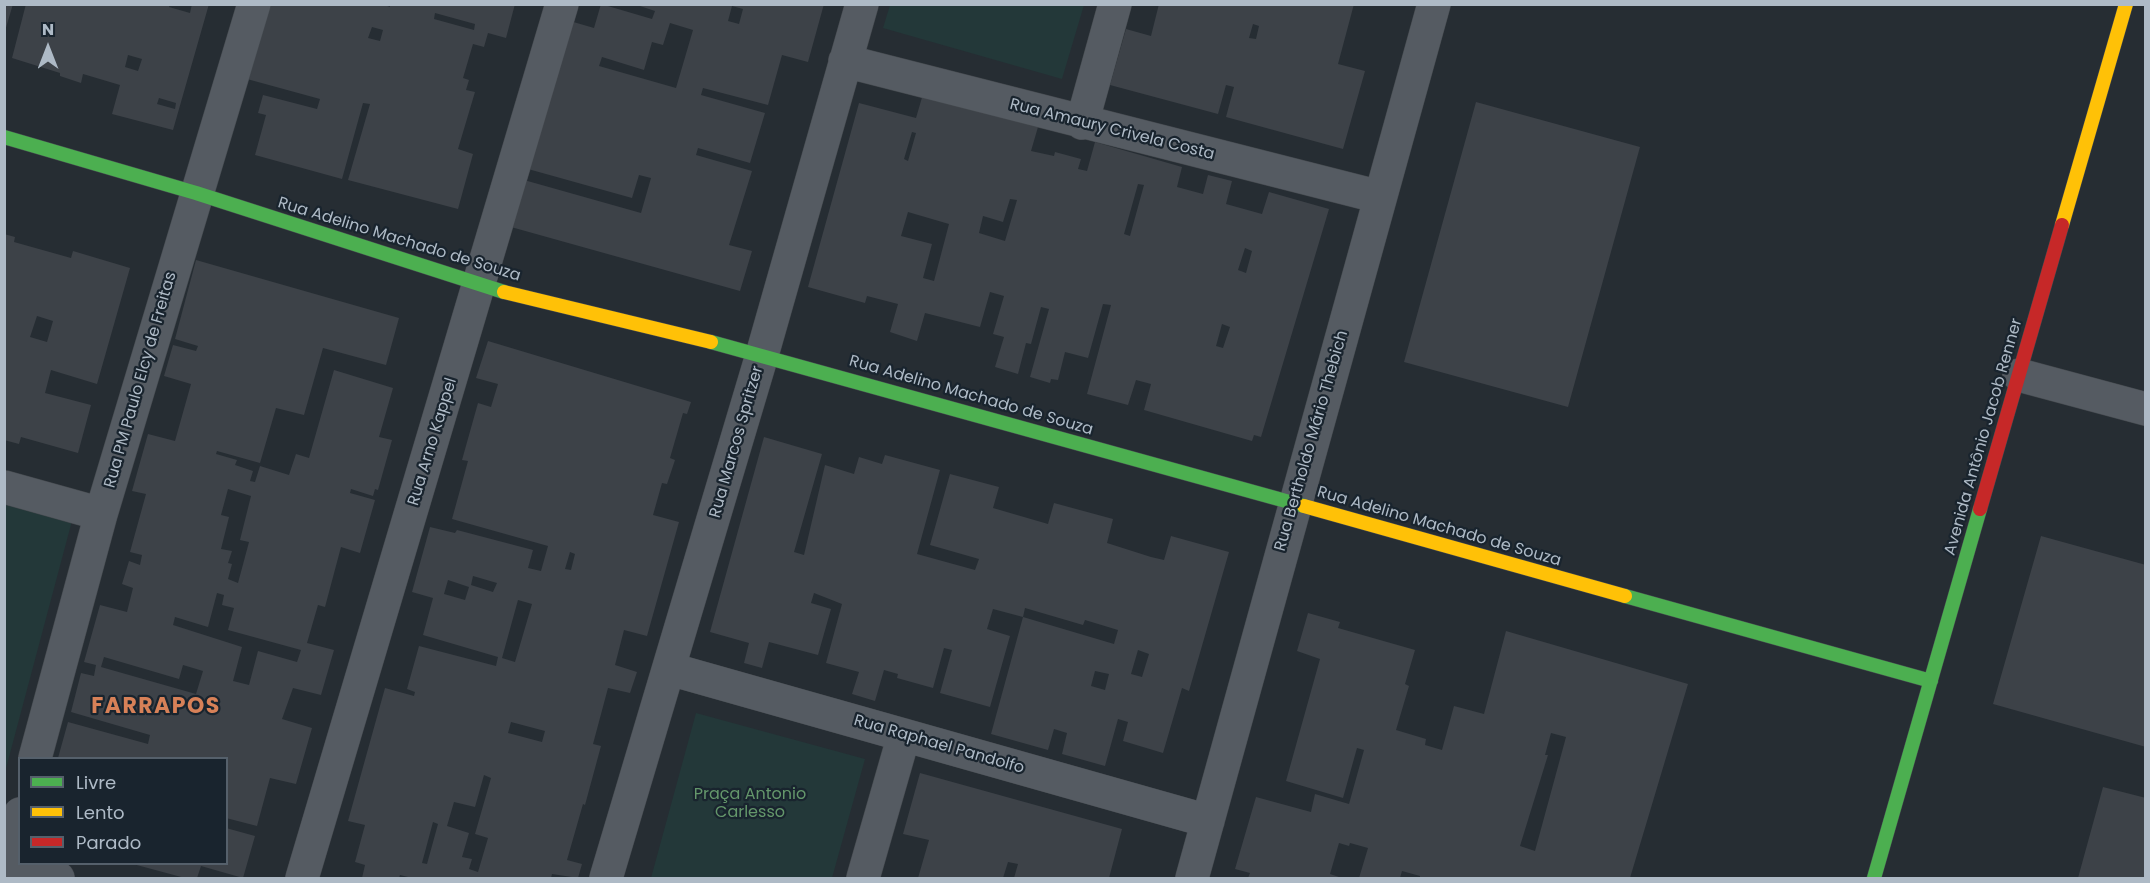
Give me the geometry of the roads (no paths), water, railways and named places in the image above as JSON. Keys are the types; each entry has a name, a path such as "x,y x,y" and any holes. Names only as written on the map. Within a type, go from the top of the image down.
{"street":[{"name":"Rua PM Paulo Elcy de Freitas","path":"36,757 102,514 254,4"},
{"name":"Rua Arno Kappel","path":"302,879 562,4"},
{"name":"Rua Marcos Spritzer","path":"606,879 762,355 862,4"},
{"path":"1082,123 1114,4"},
{"name":"Rua Bertholdo Mário Thebich","path":"1192,879 1294,503 1434,4"},
{"name":"Avenida Antônio Jacob Renner","path":"1874,879 2126,4"},
{"name":"Rua Amaury Crivela Costa","path":"845,62 1380,197"},
{"name":"Rua Adelino Machado de Souza","path":"4,137 196,193 480,286 762,355 1931,681"},
{"path":"2019,375 2145,409"},
{"path":"4,487 102,514"},
{"name":"Rua Raphael Pandolfo","path":"670,669 1208,821"},
{"path":"863,879 904,735"},
{"path":"18,821 5,864 58,879"}],"district":[{"name":"FARRAPOS","path":"156,707"}],"park label":[{"name":"Praça Antonio Carlesso","path":"750,804"}]}
